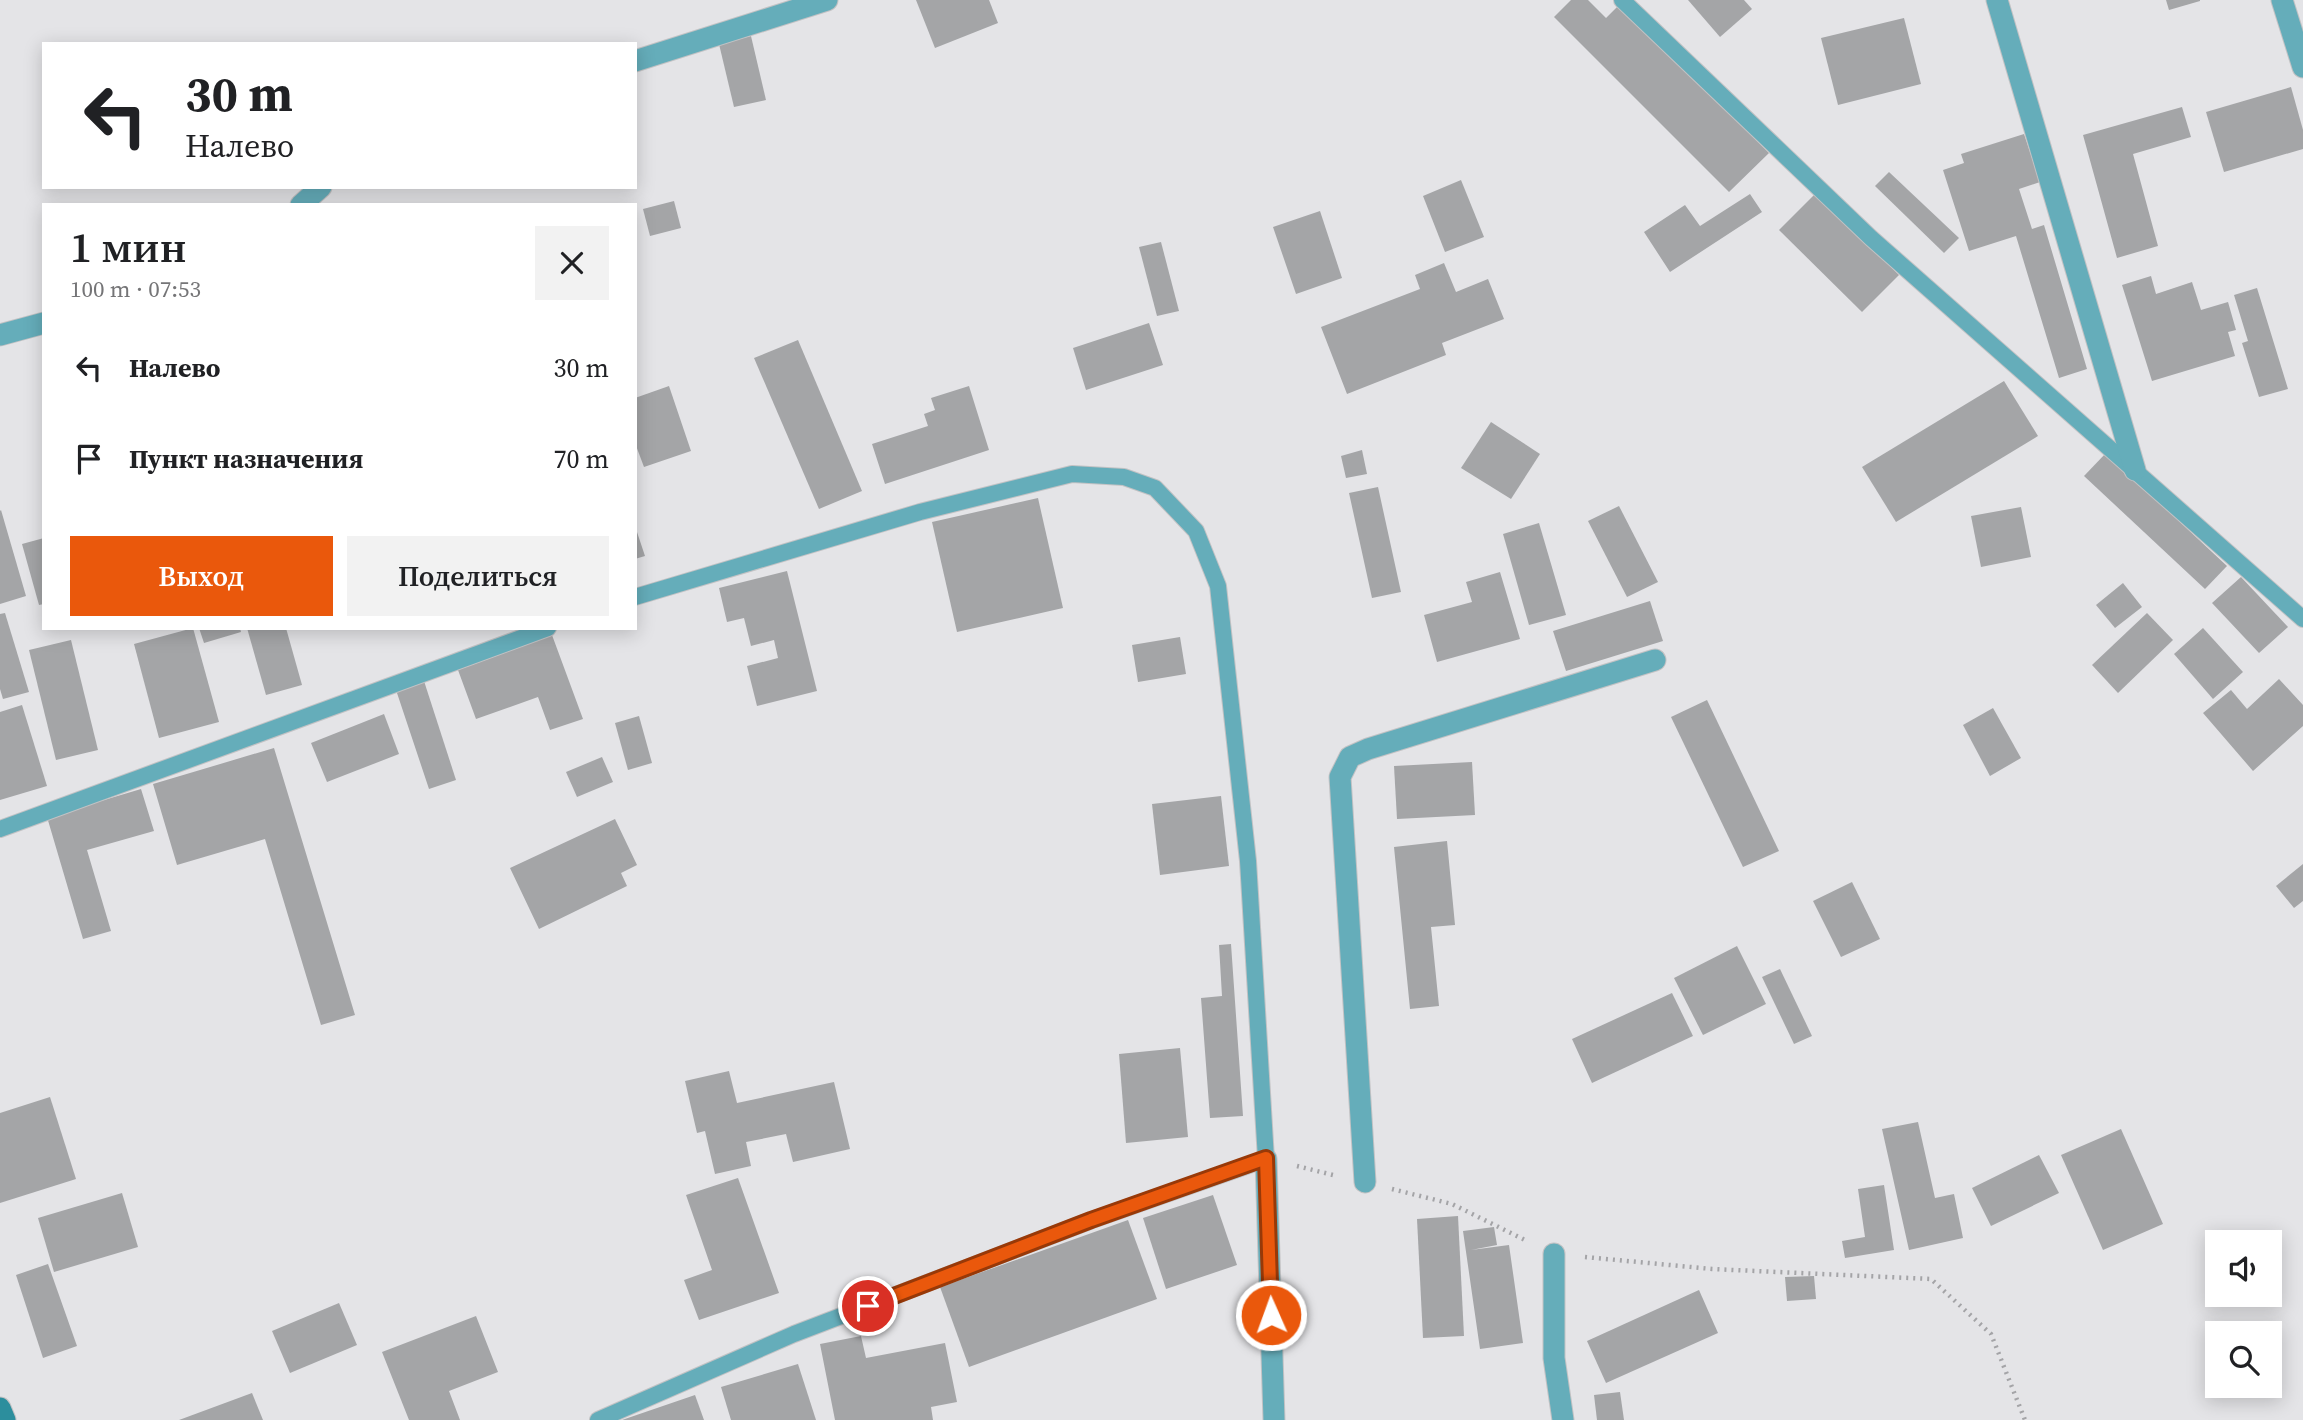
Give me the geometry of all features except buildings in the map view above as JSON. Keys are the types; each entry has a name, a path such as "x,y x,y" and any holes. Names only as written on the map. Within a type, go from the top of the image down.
{"street":[{"path":"637,60 827,0"},
{"path":"1997,0 2135,470"},
{"path":"2282,0 2303,67"},
{"path":"303,203 319,189"},
{"path":"0,335 42,324"},
{"path":"1365,1182 1339,777 1350,757 1368,749 1655,660"},
{"path":"1266,1158 1274,1420"},
{"path":"1554,1254 1554,1358 1563,1420"},
{"path":"0,1408 5,1420"}],"lane":[{"path":"1622,0 1871,238 2303,619"},
{"path":"598,1420 794,1334 1091,1220 1266,1158 1248,861 1218,586 1196,531 1155,488 1124,477 1072,474 920,512 637,596"},
{"path":"0,829 543,630"}],"path":[{"path":"1266,1158 1452,1204 1554,1254 1712,1269 1931,1279 1992,1334 2025,1420"}],"route":[{"path":"868,1306 1091,1220 1266,1158 1271,1315"}]}
